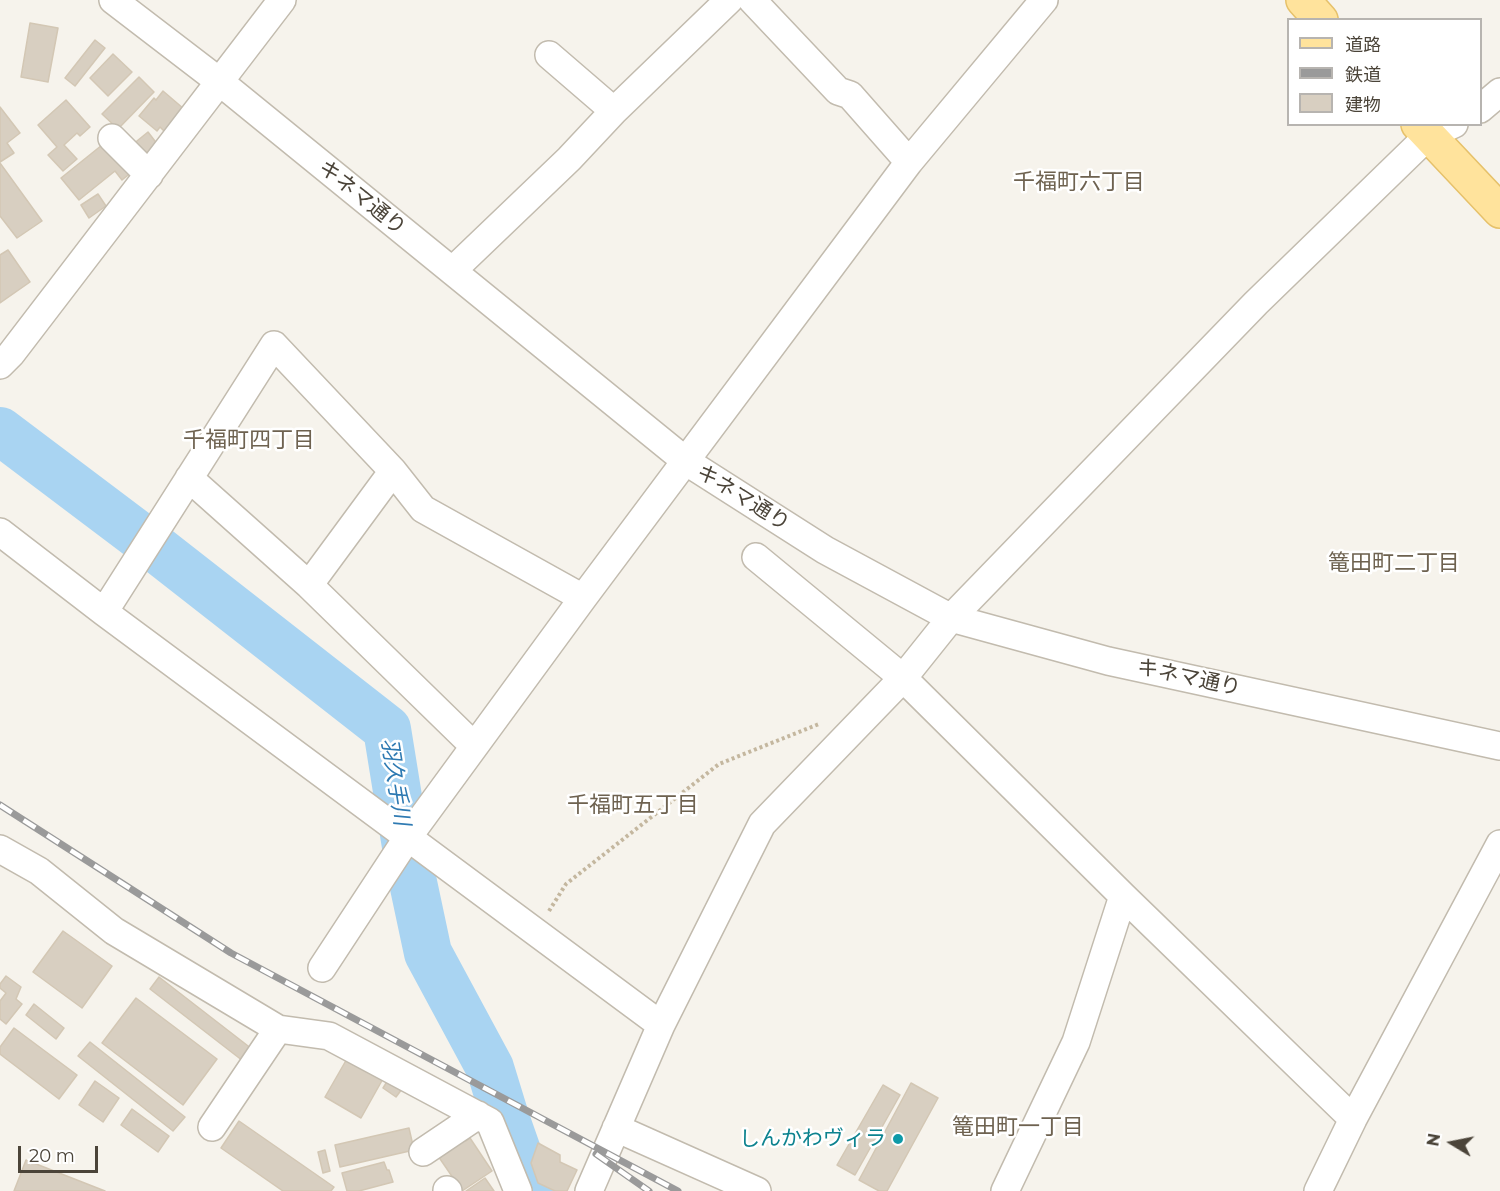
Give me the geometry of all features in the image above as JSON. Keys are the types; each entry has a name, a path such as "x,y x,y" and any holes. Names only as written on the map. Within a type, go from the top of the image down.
{"main road":[{"path":"1303,0 1319,18"},
{"path":"1433,128 1500,212"}],"street":[{"name":"キネマ通り","path":"113,0 220,82 687,462 825,550 951,618 1108,661 1500,746"},
{"path":"4,353 148,175 282,0"},
{"path":"452,271 729,0"},
{"path":"752,0 838,91 850,95 909,162"},
{"path":"322,968 408,837 583,598 687,462 909,162 1044,0"},
{"path":"549,54 614,111"},
{"path":"1482,107 1500,92"},
{"path":"589,1191 662,1025 762,824 903,678 951,618 1256,303 1433,128"},
{"path":"112,138 148,175"},
{"path":"104,612 274,345 393,471 423,508 583,598"},
{"path":"309,585 393,471"},
{"path":"189,478 309,585 474,746"},
{"path":"0,532 104,612 662,1025"},
{"path":"756,557 903,678 1353,1119"},
{"path":"1318,1191 1353,1119 1500,844"},
{"path":"0,849 39,872 114,931 278,1029 329,1036 490,1122 518,1191"},
{"path":"1005,1191 1076,1042 1123,896"},
{"path":"212,1127 278,1029"},
{"path":"423,1152 478,1115"},
{"path":"615,1128 757,1191"}],"path":[{"path":"536,932 566,884 719,764 829,720"}],"building":[{"path":"30,23 58,28 48,82 21,77"},
{"path":"95,40 105,48 75,86 65,78"},
{"path":"113,54 132,72 108,96 90,78"},
{"path":"139,77 154,92 118,129 102,114"},
{"path":"163,91 184,109 165,132 160,127 157,131 139,116"},
{"path":"66,100 90,127 80,136 77,133 64,145 77,159 63,171 48,155 57,147 38,125"},
{"path":"0,107 20,133 7,143 14,153 0,162"},
{"path":"148,132 158,145 142,158 132,145"},
{"path":"107,141 132,172 122,180 115,171 79,200 61,178"},
{"path":"0,163 42,221 17,238 0,216"},
{"path":"98,194 106,206 89,218 81,205"},
{"path":"8,250 30,282 0,303 0,255"},
{"path":"63,931 112,966 82,1008 33,972"},
{"path":"6,976 21,987 16,999 22,1004 6,1024 0,1019 0,1001 6,993 0,988 0,984"},
{"path":"159,977 252,1049 243,1061 150,989"},
{"path":"136,998 217,1059 183,1105 102,1043"},
{"path":"34,1004 64,1028 56,1039 26,1015"},
{"path":"14,1028 77,1075 59,1099 0,1054 0,1047"},
{"path":"90,1042 185,1117 173,1131 78,1056"},
{"path":"348,1057 384,1077 361,1118 325,1097"},
{"path":"388,1080 402,1089 396,1097 383,1088"},
{"path":"95,1081 119,1098 103,1122 79,1105"},
{"name":"しんかわヴィラ","path":"911,1083 938,1098 887,1191 879,1191 859,1180"},
{"path":"883,1085 900,1095 855,1175 837,1165"},
{"path":"132,1109 169,1136 158,1152 121,1125"},
{"path":"239,1121 334,1187 331,1191 283,1191 221,1148"},
{"path":"409,1128 414,1150 340,1167 335,1145"},
{"path":"465,1138 466,1141 470,1138 492,1171 462,1191 436,1153"},
{"path":"538,1143 560,1155 560,1162 577,1170 567,1191 555,1191 538,1183 531,1163"},
{"path":"325,1150 330,1171 323,1173 318,1152"},
{"path":"26,1160 105,1191 14,1191"},
{"path":"384,1162 393,1182 359,1191 347,1191 342,1173"},
{"path":"485,1178 494,1191 466,1191"}],"waterway":[{"name":"羽久手川","path":"0,431 158,550 387,729 408,859 428,953 490,1068 531,1191"}],"railway":[{"path":"0,805 231,953 678,1191"},
{"path":"596,1154 649,1191"}],"place":[{"name":"しんかわヴィラ","path":"898,1139"}],"district":[{"name":"千福町六丁目","path":"1079,183"},
{"name":"千福町四丁目","path":"249,441"},
{"name":"篭田町二丁目","path":"1394,564"},
{"name":"千福町五丁目","path":"633,806"},
{"name":"篭田町一丁目","path":"1018,1128"}]}
